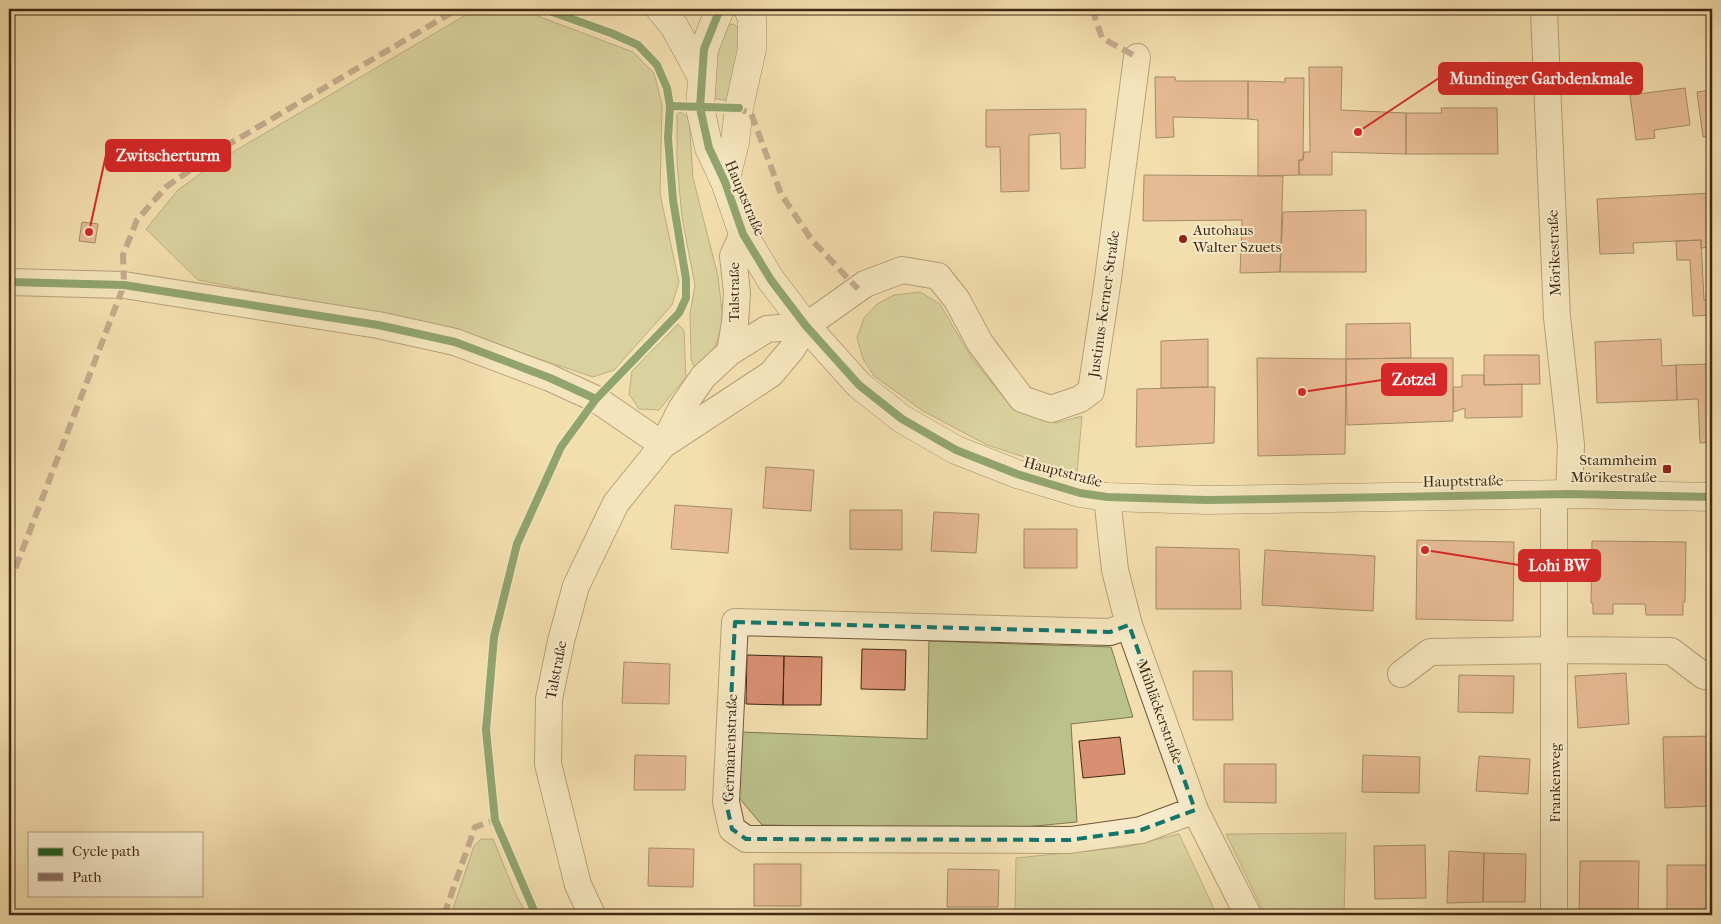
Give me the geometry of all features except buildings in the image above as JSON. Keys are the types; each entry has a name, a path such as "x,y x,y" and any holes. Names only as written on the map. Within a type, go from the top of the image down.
{"street":[{"path":"660,9 674,26 702,77"},
{"name":"Hauptstraße","path":"720,9 704,49 700,108 709,148 725,182 743,234 771,280 806,326 859,385 902,419 956,450 1017,474 1080,493 1107,497 1207,500 1562,494 1712,497"},
{"name":"Hauptstraße","path":"725,182 735,142 739,108 752,49 752,19 748,9"},
{"name":"Mörikestraße","path":"1544,12 1557,317 1571,445 1562,494"},
{"name":"Justinus-Kerner-Straße","path":"806,326 865,284 902,270 938,276 957,300 980,343 1022,399 1051,409 1080,399 1091,392 1112,251 1137,57"},
{"name":"Talstraße","path":"730,352 735,323 737,293 734,256 743,234"},
{"path":"9,282 124,285 378,325 455,342 550,378 596,399 663,445"},
{"name":"Talstraße","path":"592,915 578,885 548,764 549,699 561,640 576,586 616,503 663,445 681,409 703,377 730,352 767,329 806,326"},
{"name":"Talstraße","path":"663,445 771,374 792,349 806,326"},
{"name":"Frankenweg","path":"1554,915 1555,650 1562,494"},
{"name":"Mühläckerstraße","path":"1107,497 1115,570 1129,625 1195,810 1248,915"},
{"name":"Germanenstraße","path":"1129,625 1110,632 1102,632 735,622 726,802 732,829 746,839 1070,840 1141,830 1195,810"},
{"path":"1401,674 1430,652 1555,650 1671,651 1704,676"}],"highlighted area":[{"path":"735,622 1110,632 1129,625 1195,810 1141,830 1070,840 746,839 732,829 726,802"}],"green space":[{"path":"476,9 519,9 633,52 654,73 662,105 660,194 679,282 672,305 614,370 593,377 456,331 198,280 146,229 178,190 216,162"},
{"path":"734,24 739,29 740,54 730,101 711,98 715,55 724,25"},
{"path":"681,112 689,118 693,178 718,276 723,321 716,345 699,368 693,365 691,358 690,314 695,285 682,218 677,163 677,114"},
{"path":"920,292 940,304 971,357 1012,408 1056,423 1082,416 1077,474 987,445 923,411 874,376 863,359 857,338 864,318 877,304 894,295"},
{"path":"678,324 684,330 686,377 659,410 639,409 629,394 632,371"},
{"path":"929,641 1111,647 1133,717 1071,724 1077,822 1004,829 762,825 739,798 741,732 927,739"},
{"path":"1346,833 1344,915 1265,915 1226,834"},
{"path":"1179,834 1217,915 1015,915 1016,858 1126,847"},
{"path":"481,839 493,839 516,895 527,915 451,915 474,846"}],"marked path":[{"path":"9,585 124,285 123,255 137,220 166,187 219,150 455,9"},
{"path":"1092,9 1102,38 1137,57"},
{"path":"735,108 751,113 781,194 811,239 858,289"},
{"path":"444,915 475,827 495,820"}],"cycle path":[{"path":"536,915 495,820 486,730 494,637 517,544 561,447 596,399 679,313 686,298 686,279 673,200 668,138 670,106 667,88 657,65 638,45 611,33 544,9"},
{"path":"720,9 704,49 700,108 709,148 725,182 743,234 771,280 806,326 859,385 902,419 956,450 1017,474 1080,493 1107,497 1207,500 1569,494 1712,497"},
{"path":"670,106 739,108"},
{"path":"9,282 124,285 378,325 455,342 550,378 596,399"}],"place":[{"name":"Mundinger Garbdenkmale","path":"1358,132"},
{"name":"Zwitscherturm","path":"89,232"},
{"name":"Autohaus Walter Szuets","path":"1183,239"},
{"name":"Zotzel","path":"1302,392"},
{"name":"Stammheim Mörikestraße","path":"1667,469"},
{"name":"Lohi BW","path":"1425,550"}]}
